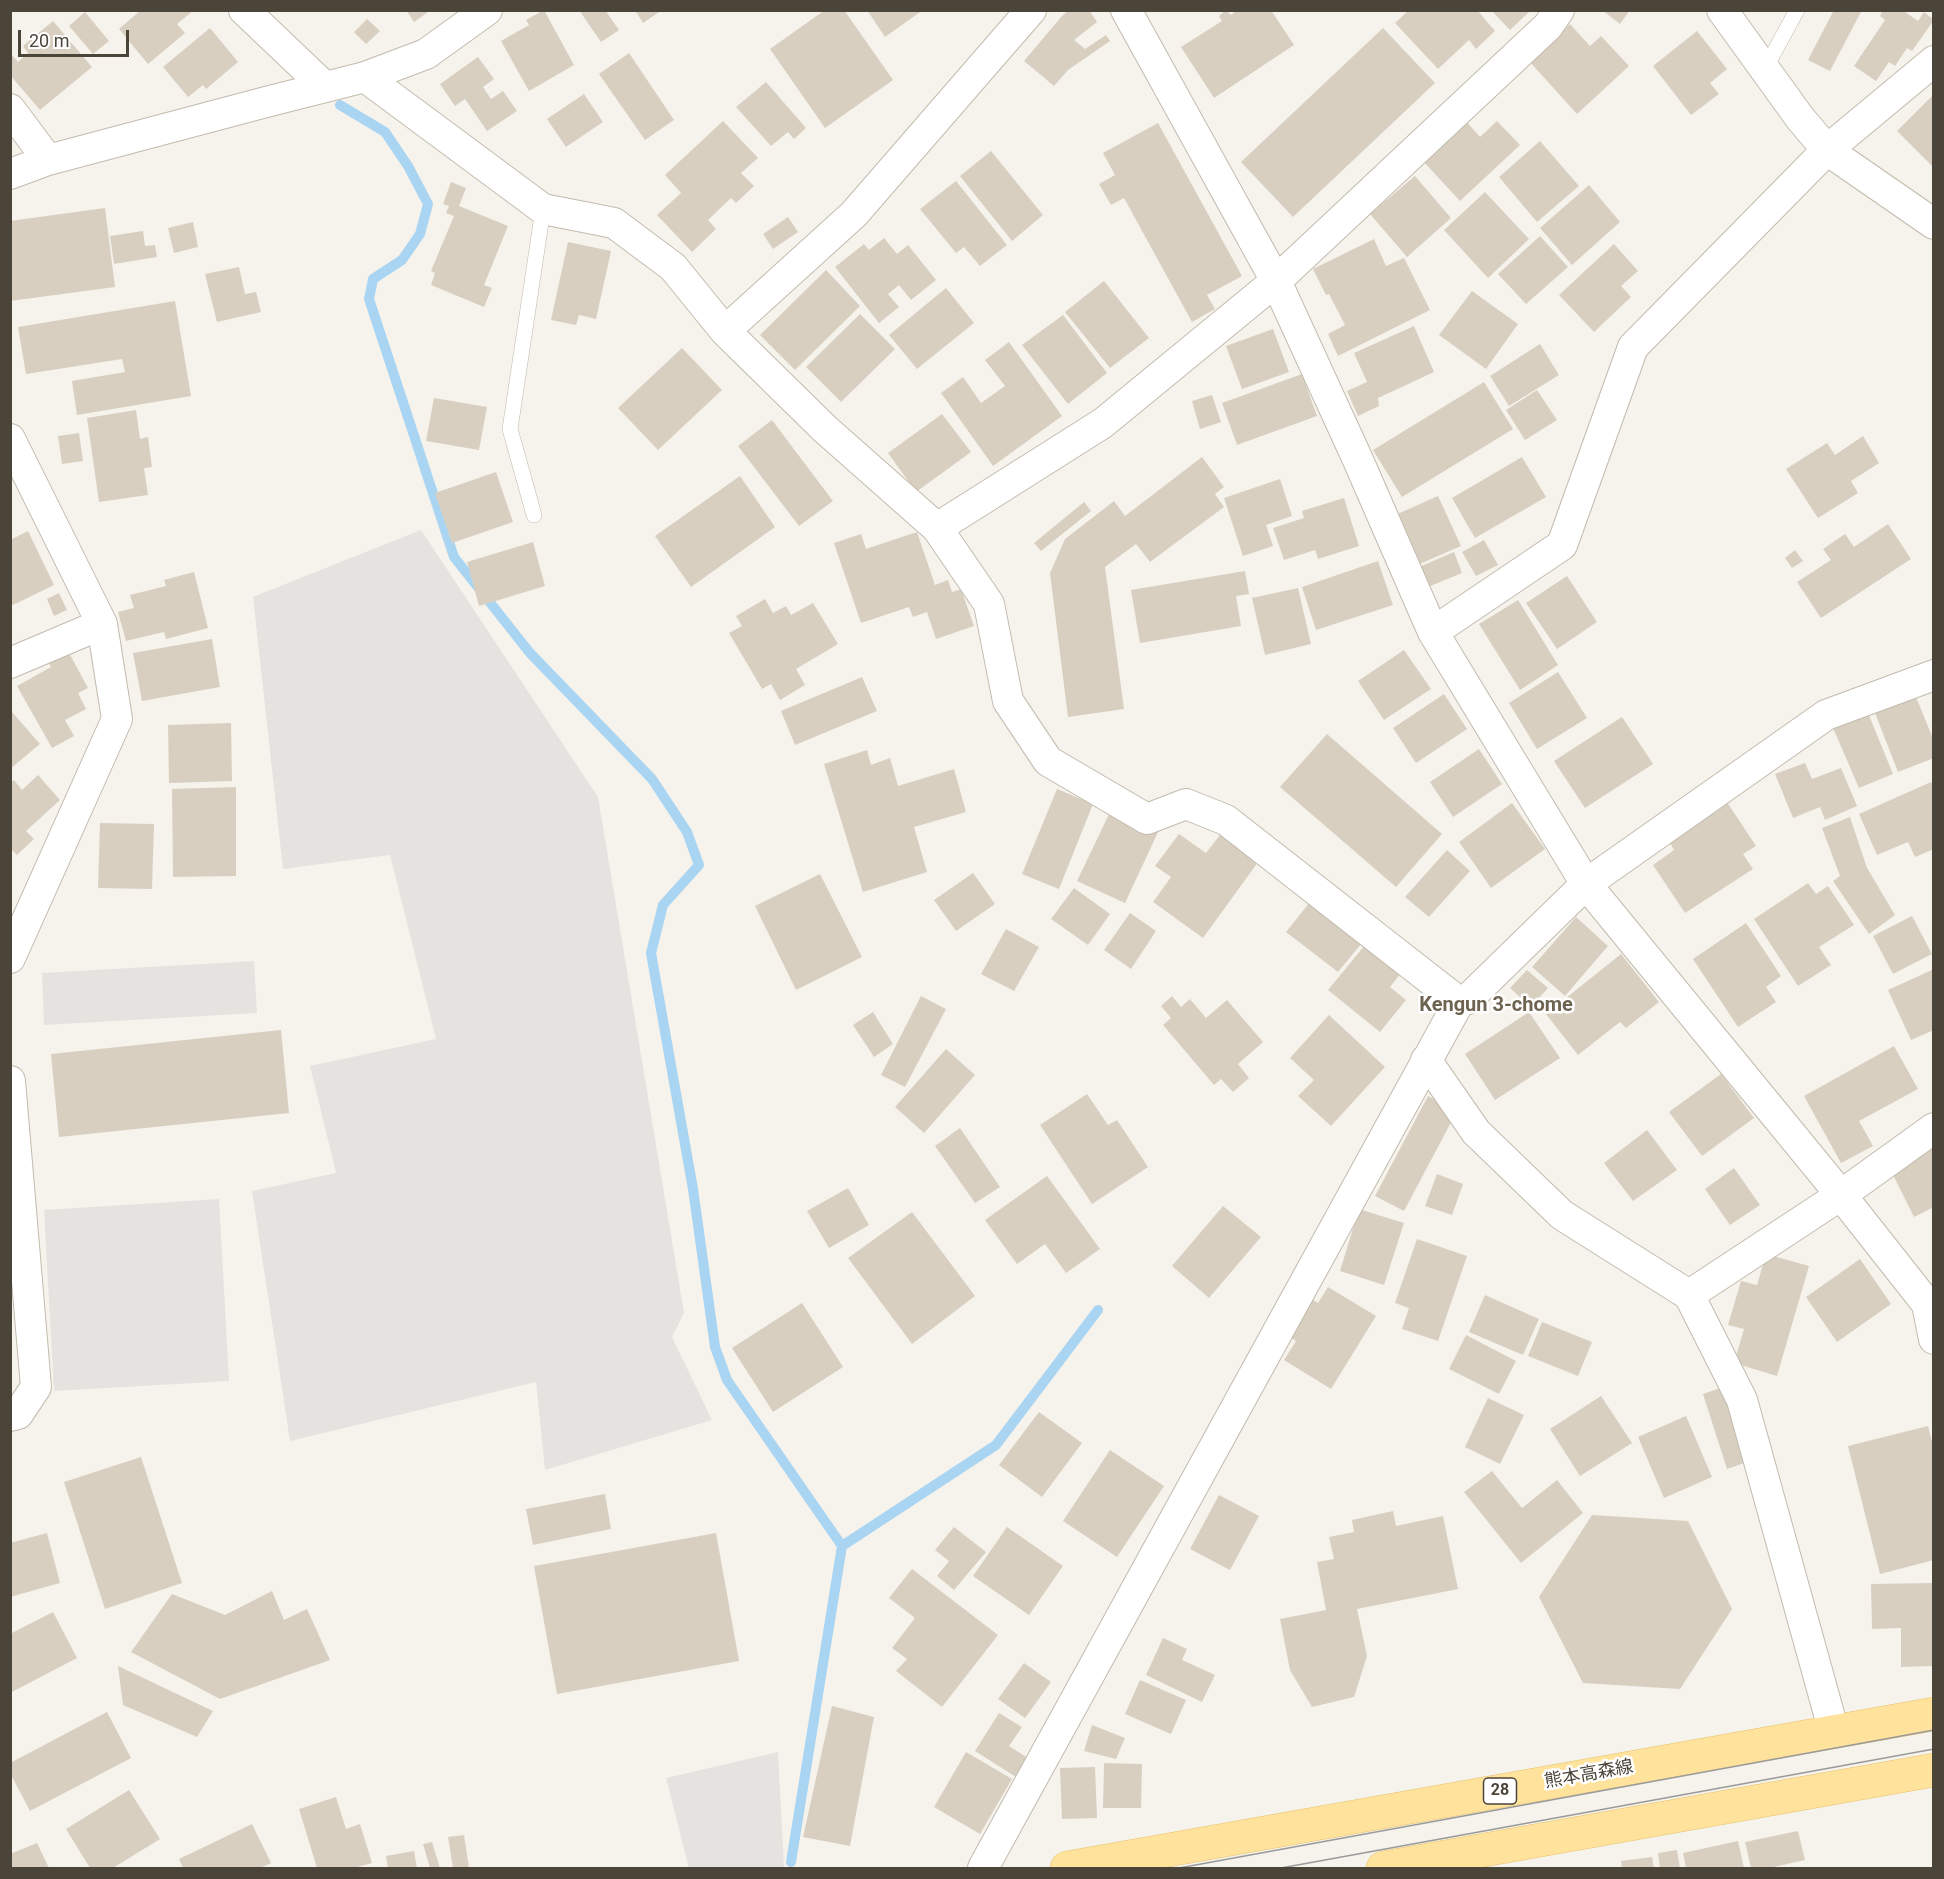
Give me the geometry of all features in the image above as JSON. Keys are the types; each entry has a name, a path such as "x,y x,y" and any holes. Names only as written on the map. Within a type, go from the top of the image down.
{"main road":[{"name":"熊本高森線","path":"1067,1869 1934,1714"},
{"path":"1383,1869 1934,1770"}],"street":[{"path":"244,10 326,87"},
{"path":"10,174 48,160 366,77 426,54 487,10"},
{"path":"725,331 854,214 1031,10"},
{"path":"1126,10 1276,281 1358,460 1432,632 1586,884 1841,1195 1927,1304 1934,1339"},
{"path":"937,528 1103,423 1276,281 1548,26 1559,10"},
{"path":"1722,10 1800,118 1827,150 1934,224"},
{"path":"1432,632 1562,545 1633,347 1827,150 1934,61"},
{"path":"366,77 543,209 614,223 673,267 725,331 832,436 937,528 989,604 1008,701 1048,761 1147,819 1186,804 1226,820 1459,1002"},
{"path":"10,109 48,160"},
{"path":"10,439 102,624 117,719 10,958"},
{"path":"10,663 102,624"},
{"path":"983,1869 1459,1002 1468,999 1586,884 1826,715 1933,678"},
{"path":"1426,1060 1476,1132 1562,1215 1689,1295 1742,1400 1834,1732"},
{"path":"10,1081 36,1387 18,1414 10,1416"},
{"path":"1689,1295 1841,1195 1934,1128"}],"lane":[{"path":"1764,69 1797,10"},
{"path":"534,515 510,429 543,209"}],"shaded area":[{"path":"421,530 598,797 684,1313 672,1337 712,1420 545,1470 536,1382 290,1441 252,1191 336,1173 310,1066 436,1039 390,855 283,869 253,597"},
{"path":"254,961 257,1013 44,1025 42,973"},
{"path":"219,1199 229,1381 54,1391 44,1210"},
{"path":"778,1752 784,1868 689,1868 666,1778"}],"building":[{"path":"141,10 194,10 177,24 185,33 148,64 119,29"},
{"path":"406,10 431,10 414,22"},
{"path":"544,10 574,65 529,91 501,41 529,25 526,20"},
{"path":"579,10 605,10 619,30 601,42"},
{"path":"635,10 662,10 643,23"},
{"path":"825,10 844,10 893,80 825,128 770,49"},
{"path":"867,10 923,10 885,37"},
{"path":"1069,10 1089,10 1097,22 1074,40 1085,49 1106,35 1110,41 1068,70 1054,86 1024,61"},
{"path":"1226,10 1231,15 1237,10 1271,10 1294,45 1214,98 1181,47 1222,21 1219,16"},
{"path":"1409,10 1477,10 1495,31 1476,49 1469,40 1438,69 1395,23"},
{"path":"1491,10 1531,10 1510,30"},
{"path":"1602,10 1630,10 1620,24"},
{"path":"1834,10 1862,10 1830,71 1808,60"},
{"path":"1883,10 1906,10 1905,12 1918,21 1924,12 1934,20 1912,51 1907,48 1895,66 1889,62 1876,81 1854,66 1885,20 1880,16"},
{"path":"85,12 109,41 93,54 69,26"},
{"path":"367,19 380,31 366,44 354,32"},
{"path":"53,21 92,67 40,110 10,75 10,53 18,62 28,53 23,46"},
{"path":"1570,24 1590,46 1601,36 1629,66 1577,114 1529,61"},
{"path":"210,28 238,62 206,89 203,85 188,97 163,67"},
{"path":"1383,28 1435,83 1293,217 1241,162"},
{"path":"1697,31 1727,69 1710,83 1719,94 1691,115 1653,66"},
{"path":"629,53 674,120 645,140 599,74"},
{"path":"478,57 494,79 483,87 491,99 503,91 517,111 487,131 465,99 455,106 440,84"},
{"path":"766,82 806,128 794,139 788,132 771,146 736,107"},
{"path":"584,94 603,122 566,147 547,119"},
{"path":"1934,94 1934,168 1897,131"},
{"path":"1465,120 1480,137 1497,121 1520,145 1460,201 1422,160"},
{"path":"723,121 758,158 741,173 754,186 736,203 731,198 708,220 716,229 692,252 657,215 681,193 665,175"},
{"path":"1158,123 1242,276 1207,295 1215,309 1192,322 1124,198 1111,205 1099,184 1115,175 1103,153"},
{"path":"1540,141 1579,186 1537,222 1499,177"},
{"path":"991,151 1043,215 1012,241 960,176"},
{"path":"1415,176 1451,218 1407,257 1370,214"},
{"path":"956,181 1007,245 980,266 964,247 956,253 920,209"},
{"path":"451,182 466,188 459,206 508,226 484,285 492,288 484,307 431,285 435,273 431,271 454,216 446,213 449,206 443,204"},
{"path":"1589,185 1620,222 1572,265 1540,228"},
{"path":"1485,192 1529,239 1488,278 1444,230"},
{"path":"105,208 115,287 10,301 10,221"},
{"path":"788,217 798,232 773,249 763,234"},
{"path":"193,222 198,247 174,253 168,228"},
{"path":"143,231 145,246 155,245 157,257 114,264 110,236"},
{"path":"1540,236 1568,267 1526,304 1498,274"},
{"path":"884,238 897,254 908,245 936,280 911,300 899,285 888,294 899,307 879,323 835,267 864,244 869,250"},
{"path":"1374,239 1386,266 1404,258 1430,310 1338,356 1328,334 1345,325 1313,269"},
{"path":"568,242 611,251 596,319 579,315 576,325 551,320"},
{"path":"1614,244 1638,271 1621,286 1631,297 1594,332 1559,295"},
{"path":"239,267 245,294 256,292 261,312 217,322 205,274"},
{"path":"826,270 860,306 795,370 760,335"},
{"path":"1104,281 1149,338 1110,368 1065,312"},
{"path":"946,288 974,323 917,369 889,335"},
{"path":"1472,291 1518,324 1486,369 1439,335"},
{"path":"175,301 191,396 77,415 72,381 125,372 122,359 26,374 18,327"},
{"path":"860,314 895,349 841,402 806,367"},
{"path":"1063,315 1107,373 1068,404 1022,345"},
{"path":"1414,326 1434,372 1378,398 1379,406 1358,416 1347,391 1367,382 1354,353"},
{"path":"1273,329 1289,372 1242,389 1226,346"},
{"path":"1009,342 1062,416 993,466 941,393 963,377 981,403 1005,386 985,360"},
{"path":"1540,344 1559,375 1509,406 1490,376"},
{"path":"682,348 722,390 658,450 618,408"},
{"path":"1302,374 1317,416 1237,445 1222,403"},
{"path":"1484,382 1513,429 1402,497 1373,450"},
{"path":"1537,390 1557,420 1525,440 1506,410"},
{"path":"1212,395 1221,422 1200,429 1192,401"},
{"path":"434,398 487,407 479,450 426,441"},
{"path":"136,410 140,439 148,437 152,467 144,468 148,495 99,502 87,418"},
{"path":"942,414 971,452 916,492 888,453"},
{"path":"772,420 833,501 799,526 738,446"},
{"path":"79,433 83,461 62,464 58,436"},
{"path":"1863,436 1879,463 1851,481 1858,493 1818,518 1786,469 1827,443 1835,455"},
{"path":"1202,457 1224,487 1215,494 1224,507 1150,562 1136,544 1105,567 1124,709 1068,717 1050,573 1065,539 1114,501 1125,516"},
{"path":"1522,457 1546,497 1475,538 1452,498"},
{"path":"496,472 513,522 452,543 435,493"},
{"path":"740,476 775,527 691,587 655,536"},
{"path":"1280,479 1292,516 1266,525 1273,546 1243,556 1224,498"},
{"path":"1438,496 1461,546 1415,566 1393,516"},
{"path":"1344,498 1359,546 1318,559 1315,550 1284,560 1273,528 1304,518 1302,511"},
{"path":"1084,502 1091,511 1041,551 1034,543"},
{"path":"1888,524 1911,559 1821,618 1797,582 1831,560 1823,549 1845,534 1854,547"},
{"path":"28,531 54,585 13,605 10,601 10,540"},
{"path":"917,532 935,585 948,580 952,592 961,589 974,626 936,639 927,612 913,617 909,607 861,623 834,543 861,534 866,549"},
{"path":"1484,540 1498,565 1476,576 1462,552"},
{"path":"533,542 545,586 479,606 467,562"},
{"path":"1795,550 1803,561 1792,568 1785,558"},
{"path":"1454,552 1462,573 1428,587 1419,567"},
{"path":"1378,561 1393,605 1316,630 1302,587"},
{"path":"1245,571 1249,594 1236,596 1241,626 1140,643 1131,590"},
{"path":"194,572 208,628 166,639 164,632 126,641 118,612 134,608 130,595 166,586 164,580"},
{"path":"1567,576 1597,622 1557,649 1526,603"},
{"path":"1298,588 1311,644 1265,655 1252,598"},
{"path":"59,593 67,610 54,616 47,599"},
{"path":"765,599 773,613 786,606 791,615 813,603 838,644 796,669 805,685 780,700 771,684 762,689 729,633 742,626 736,616"},
{"path":"1518,600 1558,665 1520,690 1479,624"},
{"path":"212,639 220,687 142,701 133,653"},
{"path":"67,649 88,688 78,693 86,709 65,720 74,736 52,748 17,686 51,667 47,660"},
{"path":"1404,650 1431,689 1384,720 1358,681"},
{"path":"1558,672 1587,718 1537,749 1509,703"},
{"path":"862,677 877,711 795,745 781,711"},
{"path":"1444,694 1467,729 1416,763 1393,728"},
{"path":"1916,697 1934,741 1934,758 1898,772 1875,713"},
{"path":"12,712 40,744 10,769 10,713"},
{"path":"1868,713 1893,774 1859,788 1833,728"},
{"path":"1622,717 1653,764 1585,808 1554,761"},
{"path":"231,723 232,781 169,783 168,725"},
{"path":"1327,734 1442,834 1396,887 1280,787"},
{"path":"1479,749 1502,784 1453,817 1430,782"},
{"path":"867,750 871,765 890,758 898,786 954,769 966,812 914,827 927,872 863,892 824,764"},
{"path":"1805,763 1812,779 1841,768 1857,806 1825,820 1820,807 1793,818 1775,774"},
{"path":"38,775 60,800 26,831 34,839 17,855 10,848 10,783 14,780 22,790"},
{"path":"1931,782 1934,788 1934,849 1915,857 1908,842 1877,855 1859,814"},
{"path":"236,787 236,876 173,877 172,789"},
{"path":"1057,789 1093,804 1059,889 1022,874"},
{"path":"1727,802 1756,846 1743,854 1753,869 1685,913 1653,865 1674,850 1669,841"},
{"path":"1512,803 1545,849 1491,888 1459,842"},
{"path":"1112,808 1159,830 1125,903 1077,881"},
{"path":"1850,817 1867,868 1895,915 1869,934 1833,881 1840,876 1822,828"},
{"path":"100,823 154,824 152,889 98,888"},
{"path":"1223,831 1261,858 1203,938 1153,902 1171,877 1155,866 1179,834 1206,853"},
{"path":"1447,850 1470,871 1429,917 1405,897"},
{"path":"973,873 995,904 956,931 934,900"},
{"path":"820,874 862,957 796,990 755,906"},
{"path":"1808,883 1816,894 1828,886 1854,925 1819,947 1831,965 1798,986 1754,919"},
{"path":"1074,888 1110,914 1088,945 1051,919"},
{"path":"1310,902 1362,943 1338,972 1286,932"},
{"path":"1130,913 1156,931 1131,969 1104,950"},
{"path":"1912,916 1932,954 1893,974 1873,936"},
{"path":"1576,917 1608,946 1565,996 1532,967"},
{"path":"1746,923 1781,976 1766,987 1776,1002 1738,1027 1693,959"},
{"path":"1006,929 1039,947 1014,991 981,974"},
{"path":"1365,945 1401,973 1390,987 1406,1000 1380,1032 1328,990"},
{"path":"1621,954 1659,1002 1626,1028 1620,1022 1578,1055 1546,1014"},
{"path":"1934,969 1934,1030 1911,1040 1888,990"},
{"path":"1527,970 1548,988 1531,1007 1510,988"},
{"path":"921,996 946,1009 905,1087 881,1075"},
{"path":"1172,996 1181,1007 1190,999 1206,1018 1227,1000 1263,1042 1238,1064 1249,1078 1233,1092 1221,1079 1214,1085 1163,1025 1171,1018 1161,1006"},
{"path":"873,1012 893,1044 874,1057 853,1025"},
{"path":"1529,1012 1560,1058 1495,1100 1465,1054"},
{"path":"1329,1015 1385,1067 1331,1126 1298,1096 1314,1080 1290,1058"},
{"path":"281,1030 289,1113 59,1137 51,1054"},
{"path":"1894,1046 1918,1089 1859,1121 1873,1146 1841,1163 1804,1096"},
{"path":"946,1049 975,1075 924,1133 895,1107"},
{"path":"1721,1074 1754,1118 1702,1156 1669,1112"},
{"path":"1087,1094 1108,1125 1117,1120 1148,1167 1092,1204 1040,1125"},
{"path":"1428,1096 1457,1111 1404,1211 1375,1196"},
{"path":"960,1128 1000,1187 975,1203 935,1146"},
{"path":"1647,1130 1677,1170 1633,1201 1604,1163"},
{"path":"1934,1137 1934,1207 1914,1217 1889,1167"},
{"path":"1734,1168 1760,1205 1730,1225 1705,1189"},
{"path":"1437,1174 1463,1184 1452,1215 1425,1206"},
{"path":"1047,1176 1100,1249 1066,1273 1045,1244 1017,1264 985,1220"},
{"path":"848,1188 869,1225 829,1248 807,1211"},
{"path":"1223,1206 1261,1237 1209,1298 1172,1266"},
{"path":"1359,1209 1404,1223 1384,1285 1340,1271"},
{"path":"912,1212 975,1296 912,1344 848,1258"},
{"path":"1417,1239 1467,1256 1438,1341 1402,1329 1409,1308 1395,1303"},
{"path":"1766,1254 1809,1266 1777,1376 1734,1363 1744,1329 1728,1325 1741,1281 1757,1285"},
{"path":"1860,1259 1891,1304 1837,1342 1806,1297"},
{"path":"1328,1287 1376,1316 1331,1389 1284,1360 1296,1341 1287,1335 1310,1298 1318,1303"},
{"path":"1485,1295 1539,1319 1523,1355 1469,1332"},
{"path":"802,1303 843,1367 773,1412 732,1348"},
{"path":"1542,1322 1592,1342 1578,1376 1528,1356"},
{"path":"1466,1335 1516,1361 1499,1394 1449,1369"},
{"path":"1729,1385 1753,1460 1727,1469 1703,1394"},
{"path":"1601,1396 1632,1443 1580,1476 1550,1429"},
{"path":"1488,1398 1524,1415 1500,1464 1465,1447"},
{"path":"1039,1412 1082,1443 1042,1497 999,1465"},
{"path":"1686,1416 1712,1477 1664,1498 1638,1437"},
{"path":"1928,1426 1934,1450 1934,1560 1880,1574 1848,1446"},
{"path":"1110,1450 1164,1486 1117,1557 1063,1521"},
{"path":"141,1457 182,1583 105,1609 64,1482"},
{"path":"1492,1471 1522,1508 1557,1480 1583,1513 1521,1563 1464,1492"},
{"path":"605,1494 611,1529 533,1545 526,1509"},
{"path":"1219,1495 1259,1516 1230,1570 1190,1549"},
{"path":"1393,1511 1396,1526 1443,1516 1458,1589 1357,1609 1367,1656 1354,1697 1312,1707 1290,1670 1280,1619 1326,1610 1317,1562 1334,1559 1329,1537 1354,1532 1352,1520"},
{"path":"1592,1515 1688,1521 1732,1609 1680,1689 1583,1683 1539,1597"},
{"path":"954,1527 986,1552 954,1590 937,1576 949,1561 935,1550"},
{"path":"1007,1527 1063,1566 1029,1615 973,1576"},
{"path":"47,1533 60,1583 10,1597 10,1543"},
{"path":"716,1533 739,1661 557,1694 534,1566"},
{"path":"912,1569 998,1635 942,1707 896,1671 907,1659 892,1648 915,1618 889,1598"},
{"path":"1932,1583 1934,1666 1901,1667 1901,1628 1872,1629 1871,1584"},
{"path":"272,1591 284,1620 307,1609 330,1660 220,1699 131,1652 172,1594 225,1615"},
{"path":"53,1612 77,1658 10,1693 10,1634"},
{"path":"1163,1638 1187,1649 1182,1660 1215,1675 1202,1702 1146,1675"},
{"path":"1024,1663 1051,1682 1025,1718 998,1699"},
{"path":"118,1666 213,1711 197,1737 123,1705"},
{"path":"1140,1680 1186,1700 1171,1734 1125,1714"},
{"path":"832,1706 874,1717 850,1846 803,1837"},
{"path":"107,1712 131,1758 30,1811 10,1773 10,1763"},
{"path":"999,1713 1022,1727 1009,1746 1031,1760 1019,1779 975,1751"},
{"path":"1092,1725 1125,1738 1116,1759 1084,1751"},
{"path":"966,1752 1012,1779 980,1834 934,1807"},
{"path":"1104,1763 1142,1764 1141,1808 1103,1808"},
{"path":"1095,1767 1097,1818 1062,1819 1060,1768"},
{"path":"129,1790 160,1839 113,1868 90,1868 66,1829"},
{"path":"336,1797 346,1829 360,1824 372,1863 354,1868 317,1868 299,1809"},
{"path":"252,1824 271,1863 260,1868 183,1868 179,1859"},
{"path":"1798,1831 1805,1860 1769,1868 1751,1868 1745,1842"},
{"path":"464,1835 469,1868 453,1868 448,1837"},
{"path":"1738,1841 1744,1868 1686,1868 1683,1853"},
{"path":"432,1842 440,1868 430,1868 423,1844"},
{"path":"37,1843 49,1868 10,1868 10,1854"},
{"path":"1677,1850 1680,1868 1660,1868 1658,1853"},
{"path":"414,1851 417,1868 388,1868 386,1856"},
{"path":"1652,1857 1654,1868 1622,1868 1621,1861"}],"waterway":[{"path":"340,105 385,132 408,166 428,204 420,234 402,260 373,279 369,299 454,557 530,653 652,779 687,832 699,865 663,905 651,953 693,1189 715,1347 727,1380 842,1546 791,1862"},
{"path":"842,1546 996,1445 1098,1310"}],"tram line":[{"path":"1179,1868 1934,1730"},
{"path":"1281,1868 1934,1749"}],"district":[{"name":"Kengun 3-chome","path":"1496,1006"}]}
